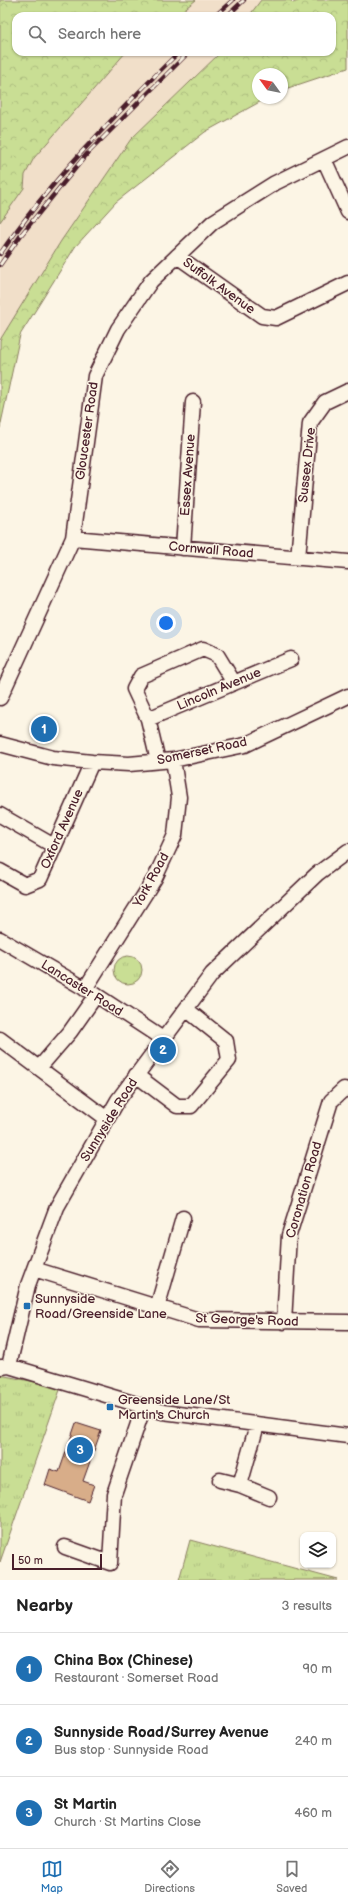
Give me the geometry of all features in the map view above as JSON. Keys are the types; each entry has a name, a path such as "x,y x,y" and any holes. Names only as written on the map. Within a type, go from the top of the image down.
{"street":[{"name":"Gloucester Road","path":"0,698 73,538 95,376 118,329 151,281 213,222 275,183 348,147"},
{"path":"324,159 348,212"},
{"name":"Suffolk Avenue","path":"177,256 262,316 276,318 348,283"},
{"name":"Sussex Drive","path":"298,558 310,423 325,402 348,391"},
{"name":"Essex Avenue","path":"183,548 193,402"},
{"name":"Cornwall Road","path":"73,538 348,562"},
{"path":"158,761 148,719 134,689 141,676 202,649 217,656 234,683"},
{"name":"Lincoln Avenue","path":"148,719 291,659"},
{"name":"Somerset Road","path":"0,744 53,758 92,762 130,764 173,760 245,744 348,696"},
{"name":"York Road","path":"39,1068 70,1032 90,992 155,878 175,835 179,797 173,760"},
{"name":"Oxford Avenue","path":"0,871 25,885 40,879 92,762"},
{"path":"0,815 54,846"},
{"name":"Sunnyside Road","path":"5,1366 28,1285 57,1207 118,1100 212,974 316,874 348,851"},
{"name":"Lancaster Road","path":"0,939 90,992 163,1039"},
{"path":"136,1075 177,1106 191,1106 229,1060 226,1041 186,1009"},
{"path":"0,1039 107,1119"},
{"name":"Coronation Road","path":"284,1322 289,1235 331,1100 346,1090"},
{"path":"157,1308 183,1218"},
{"name":"St George's Road","path":"34,1269 199,1320 348,1322"},
{"path":"5,1366 162,1412 348,1436"},
{"path":"65,1548 110,1563 114,1494 144,1406"},
{"path":"240,1485 257,1425"},
{"path":"220,1480 240,1485 268,1497"}],"shaded area":[{"path":"196,0 261,0 252,12 182,11"},
{"path":"123,56 213,56 215,58 131,139 61,241 0,340 0,222 24,188 23,179 34,158"}],"green space":[{"path":"0,0 196,0 179,12 12,12 12,56 123,56 34,158 25,175 24,188 0,222"},
{"path":"261,0 290,0 293,3 301,0 348,0 348,68 288,88 288,68 252,68 252,104 256,104 205,132 116,202 75,247 20,335 0,428 0,340 61,241 131,139 217,56 336,56 336,12 252,12"},
{"path":"128,956 138,960 142,970 138,980 128,984 118,980 114,970 118,960"},
{"path":"0,1375 61,1387 0,1562"},
{"path":"190,1540 338,1580 179,1580"}],"building":[{"path":"76,1423 101,1431 83,1481 94,1485 88,1501 45,1485 50,1469 59,1472"}],"railway":[{"path":"220,12 233,0"},
{"path":"231,12 244,0"},
{"path":"0,254 40,200 62,174 108,124 175,56"},
{"path":"0,265 21,235 87,154 185,56"}],"place":[{"name":"China Box (Chinese)","path":"44,729"},
{"name":"Sunnyside Road/Surrey Avenue","path":"163,1050"},
{"name":"Sunnyside Road/Greenside Lane","path":"27,1306"},
{"name":"Greenside Lane/St Martin's Church","path":"110,1407"},
{"name":"St Martin","path":"80,1450"}]}
